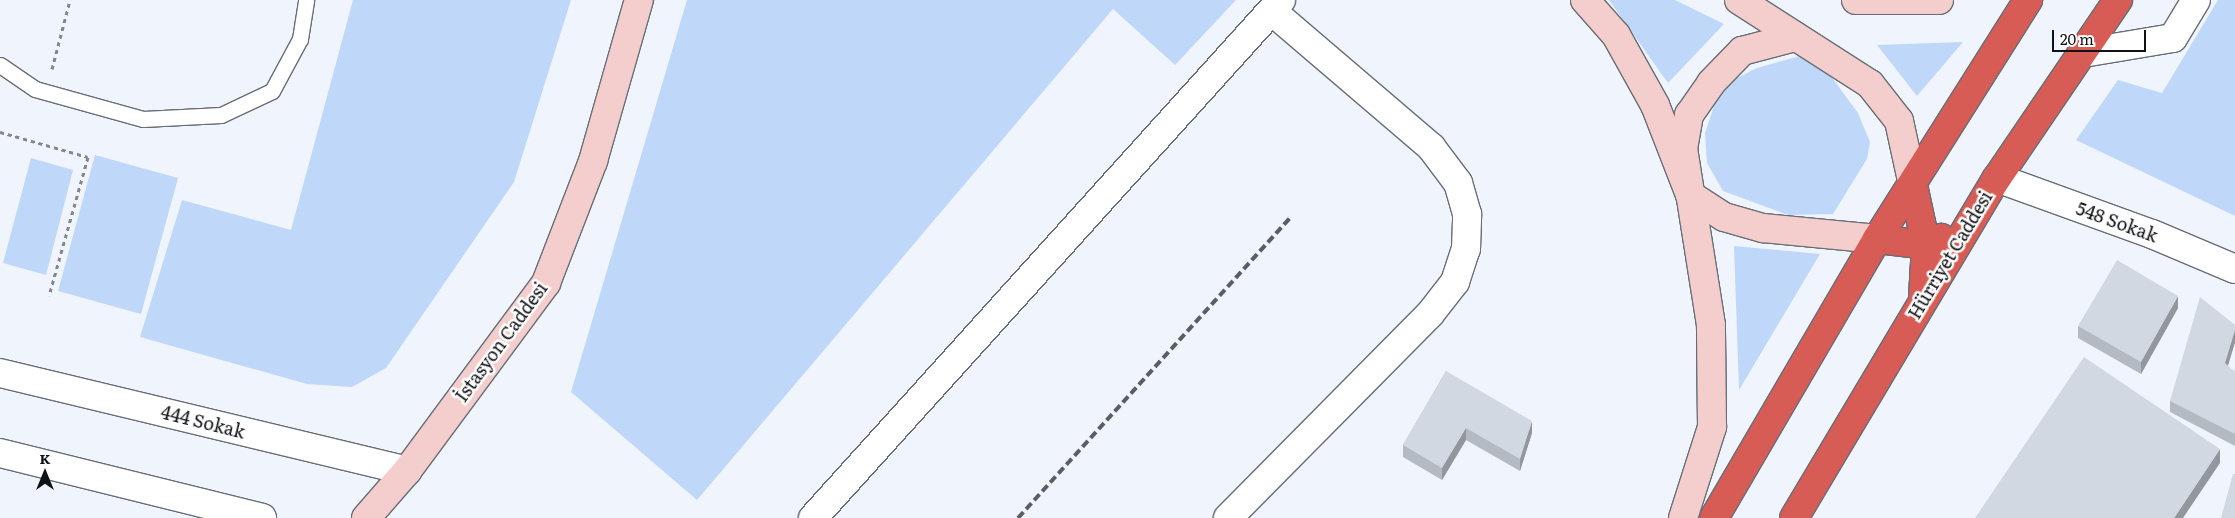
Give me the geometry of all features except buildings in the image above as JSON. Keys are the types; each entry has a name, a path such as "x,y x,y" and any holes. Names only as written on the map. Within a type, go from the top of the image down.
{"highway":[{"path":"1714,518 1877,239 1913,185 2028,0"},
{"name":"Hürriyet Caddesi","path":"1794,518 1997,178 2118,0"},
{"path":"1913,185 1926,245 1922,302"},
{"path":"1877,239 1926,245 1967,227"}],"street":[{"name":"İstasyon Caddesi","path":"366,518 407,471 546,282 593,162 639,0"},
{"path":"1585,0 1616,35 1655,105 1690,195 1724,217 1763,228 1877,239"},
{"path":"1739,0 1870,84 1899,121 1913,185"},
{"path":"1856,0 1940,0"},
{"path":"2083,53 2173,38 2196,0"},
{"path":"813,518 1277,5 1431,147 1458,183 1467,214 1466,249 1455,282 1430,314 1228,518"},
{"path":"1683,518 1712,426 1711,325 1683,150 1689,115 1711,83 1742,51 1795,37"},
{"name":"548 Sokak","path":"1997,178 2152,234 2235,269"},
{"name":"444 Sokak","path":"0,373 407,471"},
{"path":"0,453 262,518"}],"lane":[{"path":"0,65 35,89 143,119 221,115 272,91 300,39 306,0"}],"path":[{"path":"46,92 70,0"},
{"path":"0,132 88,157 49,296"}],"shaded area":[{"path":"353,0 571,0 514,182 386,368 352,387 307,384 140,337 182,200 291,230"},
{"path":"687,0 1236,0 1175,65 1113,9 697,500 571,392"},
{"path":"1609,0 1675,0 1724,24 1668,83"},
{"path":"2218,0 2235,0 2235,216 2076,140 2118,80 2162,93"},
{"path":"1963,42 1917,96 1877,45"},
{"path":"1807,54 1825,68 1858,113 1870,142 1867,159 1833,214 1788,215 1723,191 1707,163 1705,133 1714,106 1731,81 1757,68"},
{"path":"95,155 178,178 141,314 58,291"},
{"path":"31,158 73,170 46,275 3,263"},
{"path":"1734,246 1820,254 1739,390"}],"railway":[{"path":"1018,518 1289,219"}]}
